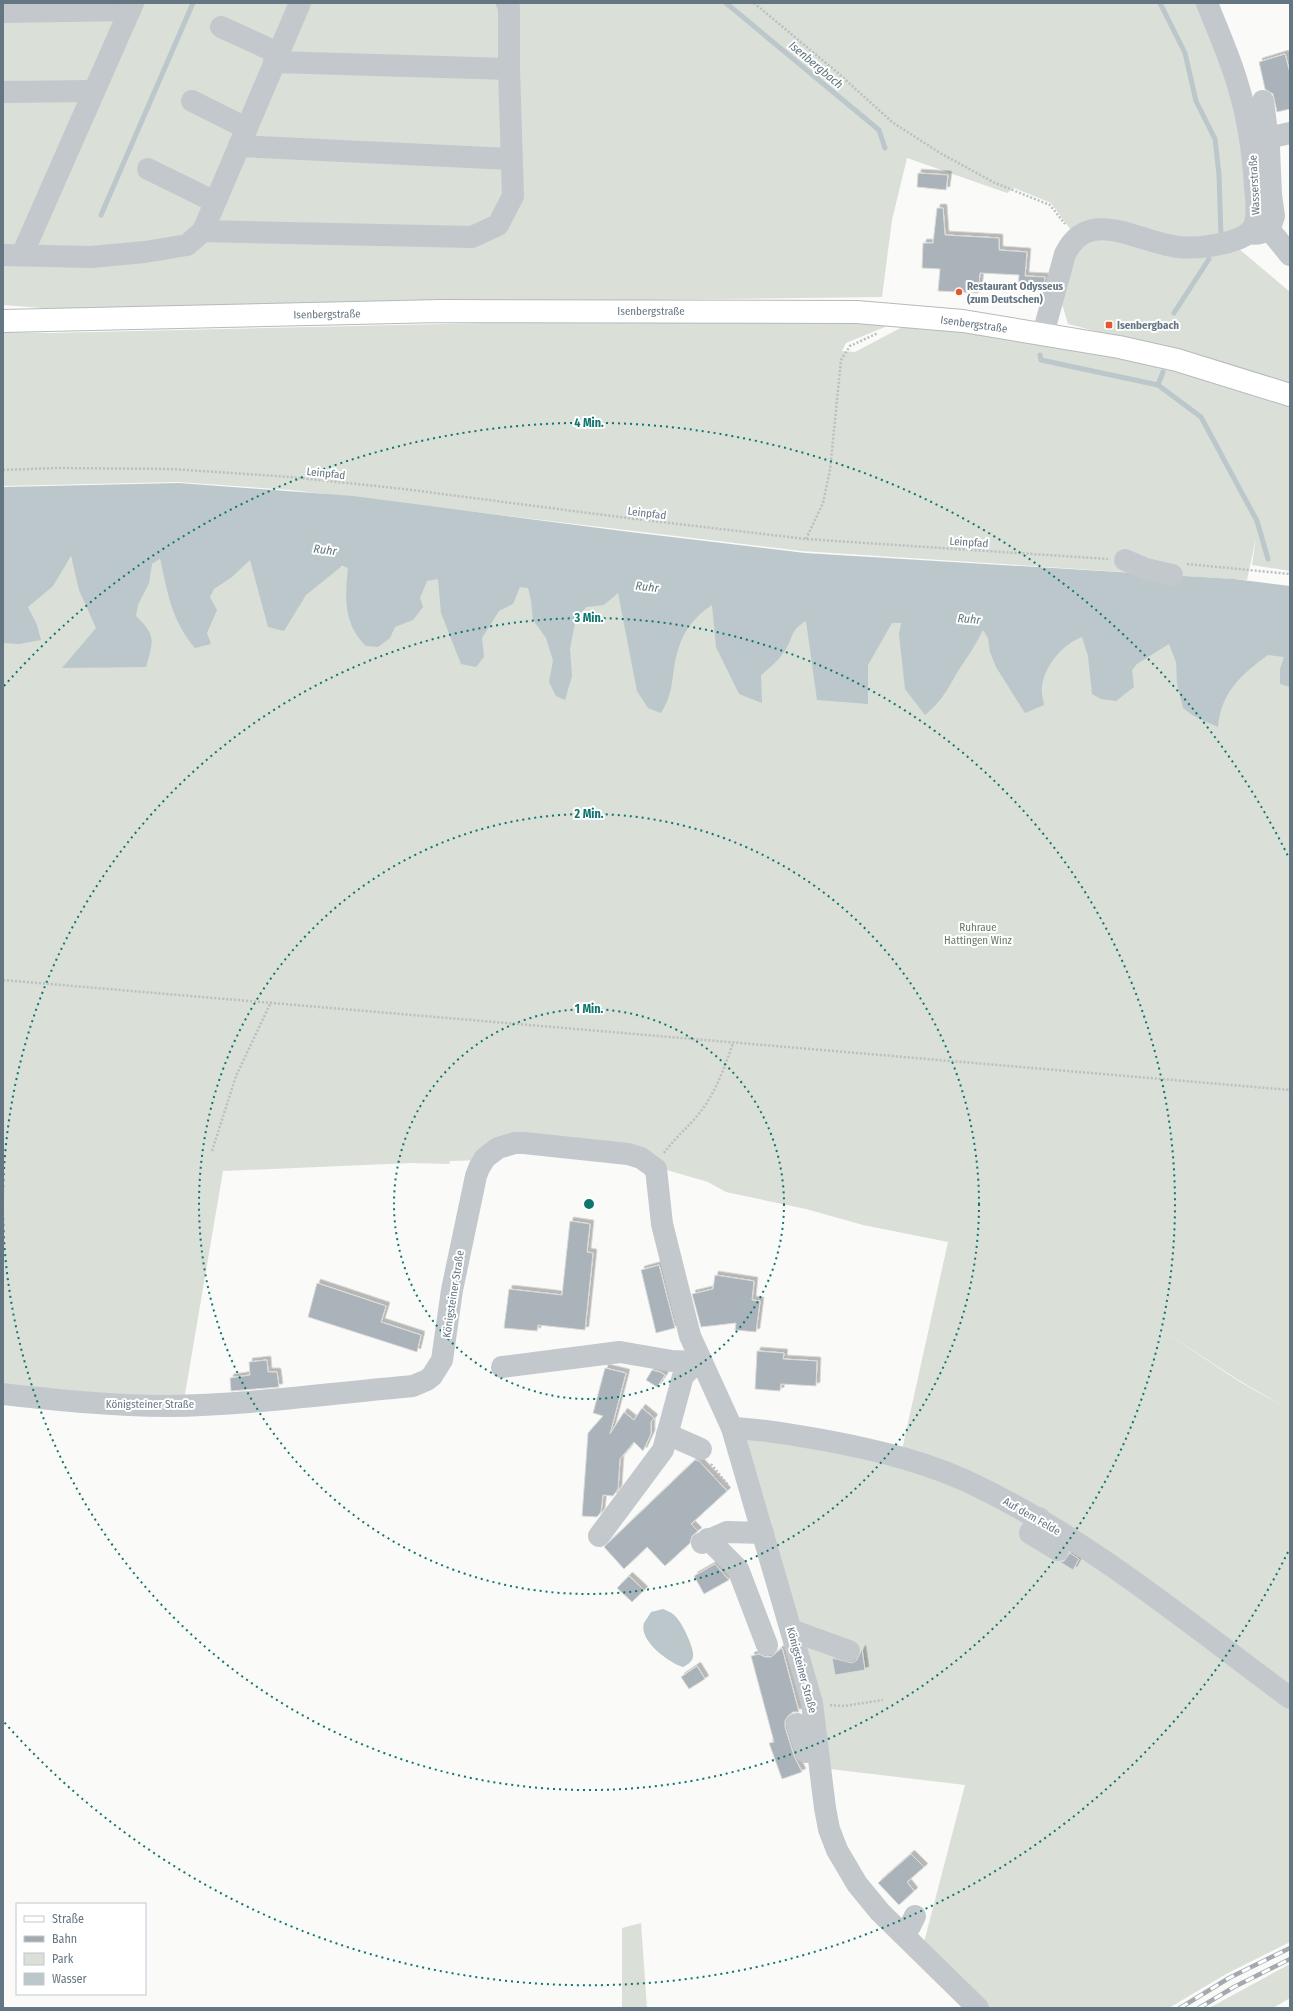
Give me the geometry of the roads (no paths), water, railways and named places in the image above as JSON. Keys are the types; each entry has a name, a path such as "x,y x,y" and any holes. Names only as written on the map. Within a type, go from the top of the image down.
{"main road":[{"name":"Isenbergstraße","path":"3,321 441,311 857,312 963,321 1119,347 1177,360 1290,395"}],"street":[{"path":"3,12 131,6 94,91 12,255 91,257 145,252 187,245 203,230 300,3"},
{"path":"203,230 472,237 498,225 513,196 509,69 510,8 507,3"},
{"name":"Wasserstraße","path":"1207,3 1237,81 1251,141 1256,212 1254,226 1258,230"},
{"path":"221,27 276,58 509,69"},
{"path":"3,92 94,91"},
{"path":"192,101 242,137 512,159"},
{"path":"1043,334 1065,254 1075,238 1089,230 1104,228 1178,247 1194,248 1228,242 1258,230 1274,216 1271,195 1268,138 1263,101"},
{"path":"1268,138 1290,132"},
{"path":"148,169 215,202"},
{"path":"1258,230 1290,255"},
{"path":"1125,560 1146,569 1179,570"},
{"name":"Königsteiner Straße","path":"3,1394 83,1404 167,1406 235,1402 403,1387 421,1383 432,1376 438,1369 444,1351 452,1290 476,1176 485,1158 491,1152 506,1145 515,1143 628,1154 641,1158 656,1169 662,1224 690,1336 732,1428 812,1703 829,1828 840,1856 857,1884 880,1912 909,1925 978,2008"},
{"path":"502,1367 620,1352 677,1368 701,1362"},
{"path":"599,1536 663,1450 667,1434 677,1368"},
{"name":"Auf dem Felde","path":"732,1428 762,1430 860,1447 917,1463 980,1487 1039,1518 1105,1562 1290,1698"},
{"path":"667,1434 701,1449"},
{"path":"1039,1518 1030,1533 1058,1550"},
{"path":"763,1533 727,1532 705,1541 738,1569 777,1649 805,1721 806,1773 821,1773"},
{"path":"791,1630 849,1651"},
{"path":"797,1724 806,1752"}],"water":[{"name":"Ruhr","path":"179,483 353,496 805,553 1234,579 1290,586 1290,687 1280,684 1280,669 1284,657 1268,655 1250,669 1234,685 1223,704 1218,727 1192,715 1183,708 1177,684 1176,662 1169,644 1137,664 1132,670 1134,687 1116,701 1101,699 1092,694 1088,656 1082,637 1075,640 1062,650 1047,670 1042,688 1044,705 1025,713 996,667 990,652 988,638 983,630 945,693 925,715 905,689 899,634 901,623 892,623 868,665 868,704 817,700 806,621 794,632 787,647 779,658 761,675 762,703 739,694 716,647 712,605 699,615 689,627 681,641 676,657 670,692 661,713 648,708 637,691 618,593 604,605 586,607 575,623 570,649 572,676 565,700 556,696 549,682 553,661 546,638 533,620 528,588 520,587 513,604 499,611 482,638 484,657 476,667 461,664 441,613 438,579 427,581 420,598 423,607 413,620 395,627 390,638 378,647 366,646 358,637 349,619 346,600 348,568 342,566 306,595 284,631 268,627 250,560 232,577 214,589 210,597 217,610 207,633 211,644 195,648 187,638 175,616 168,595 160,559 152,564 149,583 138,605 136,616 143,623 152,639 146,667 62,668 96,628 79,590 71,556 53,586 28,607 37,625 41,640 19,644 3,643 3,487"},
{"path":"663,1609 672,1613 677,1618 684,1628 690,1642 693,1657 688,1664 683,1667 670,1661 656,1650 650,1643 643,1630 644,1623 651,1612"}],"waterway":[{"path":"101,215 193,3"},
{"name":"Isenbergbach","path":"726,3 879,130 885,148"},
{"path":"1160,3 1185,53 1196,101 1215,139 1219,175 1221,237"},
{"path":"1174,313 1209,259"},
{"name":"Isenbergbach","path":"1040,355 1041,360 1158,385 1201,417 1257,521 1268,559"},
{"name":"Isenbergbach","path":"1158,385 1163,372"}],"railway":[{"path":"1180,2008 1229,1978 1290,1948"},
{"path":"1199,2008 1234,1987 1290,1959"}],"place":[{"name":"Restaurant Odysseus (zum Deutschen)","path":"959,292"},
{"name":"Isenbergbach","path":"1109,325"}],"park label":[{"name":"Ruhraue Hattingen Winz","path":"978,933"}]}
